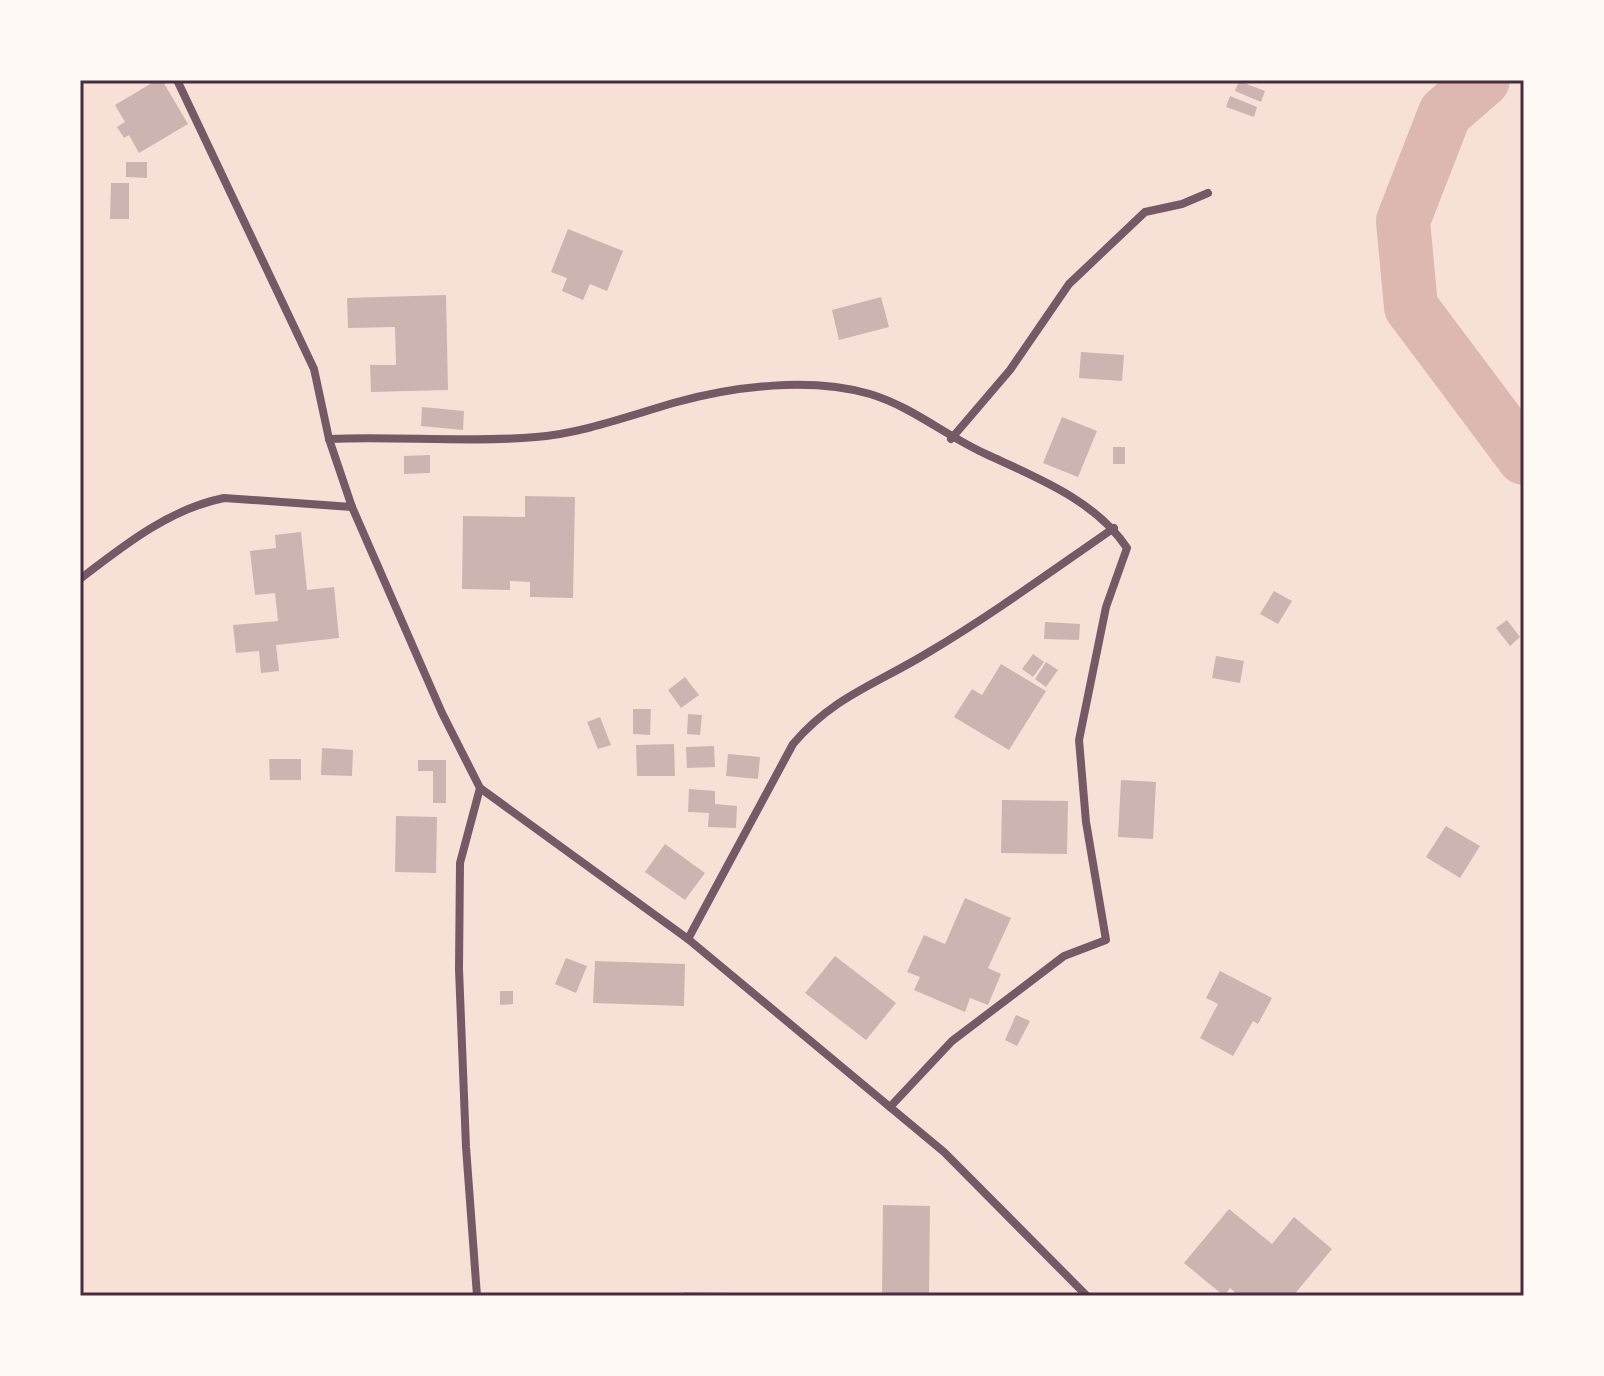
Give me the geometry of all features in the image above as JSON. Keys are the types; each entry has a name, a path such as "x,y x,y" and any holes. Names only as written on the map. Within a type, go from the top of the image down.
{"street":[{"path":"177,80 314,369 329,439 352,507 442,713 480,788 688,939 944,1152 1087,1296"},
{"path":"951,439 1026,349 1069,284 1145,212 1182,204 1208,193"},
{"path":"329,439 538,437 733,389 805,386 868,394 911,410 951,439 1092,508 1114,528 1127,548 1106,607 1079,740 1086,822 1106,940 1064,956 952,1041 890,1107"},
{"path":"80,579 143,532 207,502 224,498 352,507"},
{"path":"688,939 793,744 816,717 833,704 932,651 1114,528"},
{"path":"477,1296 466,1147 459,893 460,863 480,788"}],"building":[{"path":"162,80 188,124 139,153 129,135 124,138 117,127 125,122 115,105"},
{"path":"1239,81 1265,91 1261,102 1235,91"},
{"path":"1230,96 1257,107 1254,117 1226,107"},
{"path":"126,162 147,162 147,178 126,177"},
{"path":"111,183 129,183 129,219 110,219"},
{"path":"568,229 623,251 607,291 590,284 583,300 562,291 567,278 551,272"},
{"path":"446,295 448,390 371,392 370,365 396,365 395,327 348,328 347,298"},
{"path":"881,297 889,327 839,340 832,310"},
{"path":"1081,352 1124,355 1122,381 1079,378"},
{"path":"422,407 464,411 463,430 421,426"},
{"path":"1062,417 1097,431 1078,477 1043,463"},
{"path":"1113,447 1125,447 1125,464 1113,464"},
{"path":"430,455 430,473 404,474 404,456"},
{"path":"525,496 575,497 573,598 530,597 530,582 510,581 510,590 462,589 463,516 525,517"},
{"path":"301,532 307,590 334,587 339,638 276,645 279,671 261,673 259,651 236,653 233,625 278,621 275,593 255,595 250,551 276,548 275,535"},
{"path":"1274,591 1292,601 1278,624 1260,614"},
{"path":"1507,620 1520,637 1510,646 1496,628"},
{"path":"1045,622 1080,624 1079,640 1044,639"},
{"path":"1033,654 1044,662 1033,677 1022,669"},
{"path":"1216,656 1244,661 1240,683 1212,678"},
{"path":"1046,662 1058,670 1046,687 1035,679"},
{"path":"1001,664 1046,691 1009,750 954,717 972,689 982,695"},
{"path":"685,677 699,695 681,708 668,690"},
{"path":"633,709 651,709 650,735 633,734"},
{"path":"688,714 702,715 700,735 687,734"},
{"path":"600,717 611,745 598,749 587,722"},
{"path":"674,744 675,776 637,776 636,745"},
{"path":"714,746 715,767 687,768 686,747"},
{"path":"322,748 353,750 352,776 321,775"},
{"path":"728,754 760,757 758,779 726,776"},
{"path":"269,759 301,759 301,780 270,780"},
{"path":"418,760 446,760 446,803 433,803 433,771 418,771"},
{"path":"1121,780 1156,782 1153,839 1118,837"},
{"path":"689,789 715,791 715,804 737,806 736,828 708,827 709,813 688,812"},
{"path":"1002,800 1068,801 1067,854 1001,853"},
{"path":"396,816 437,817 436,873 395,872"},
{"path":"1446,826 1480,846 1460,878 1426,857"},
{"path":"665,844 705,873 685,900 645,872"},
{"path":"965,898 1011,918 988,968 1001,974 988,1005 970,998 965,1012 914,990 920,977 907,972 924,935 945,944"},
{"path":"835,956 896,1003 866,1040 805,993"},
{"path":"566,958 587,966 576,993 555,984"},
{"path":"595,961 685,964 684,1006 593,1003"},
{"path":"1220,971 1272,998 1258,1024 1253,1021 1233,1056 1200,1038 1218,1004 1206,998"},
{"path":"500,991 513,991 513,1004 500,1005"},
{"path":"1016,1015 1030,1021 1017,1046 1005,1040"},
{"path":"883,1205 930,1206 929,1296 882,1295"},
{"path":"1229,1209 1272,1244 1294,1217 1332,1249 1293,1296 1239,1296 1230,1288 1224,1296 1184,1263"},
{"path":"684,1292 738,1293 738,1296 683,1296"}],"waterway":[{"path":"1483,80 1445,113 1403,221 1411,307 1524,458"}]}
